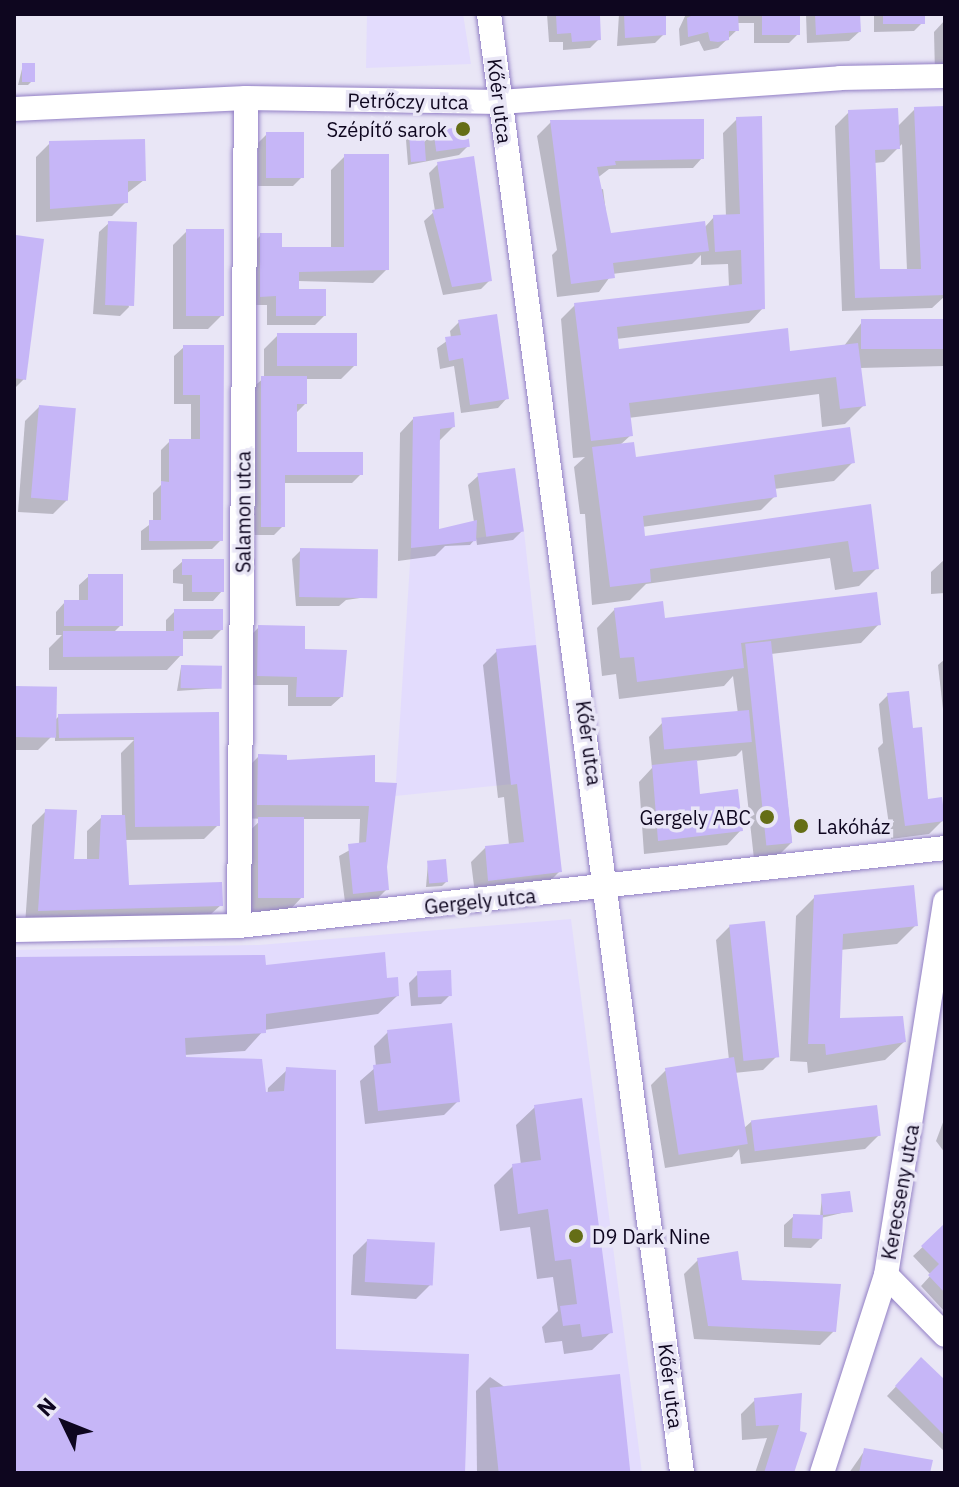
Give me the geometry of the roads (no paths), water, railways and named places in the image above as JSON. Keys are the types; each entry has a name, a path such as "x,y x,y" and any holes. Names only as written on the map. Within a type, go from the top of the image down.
{"street":[{"name":"Kőér utca","path":"489,14 608,886 682,1473"},
{"name":"Petrőczy utca","path":"14,109 246,98 500,102 840,78 945,76"},
{"name":"Salamon utca","path":"239,926 246,98"},
{"name":"Gergely utca","path":"14,930 239,926 945,848"},
{"name":"Kerecseny utca","path":"822,1473 886,1275 939,1002 945,902"},
{"path":"886,1275 945,1335"}],"place":[{"name":"Szépítő sarok","path":"463,129"},
{"name":"Gergely ABC","path":"767,817"},
{"name":"Lakóház","path":"801,826"},
{"name":"D9 Dark Nine","path":"576,1236"}]}
